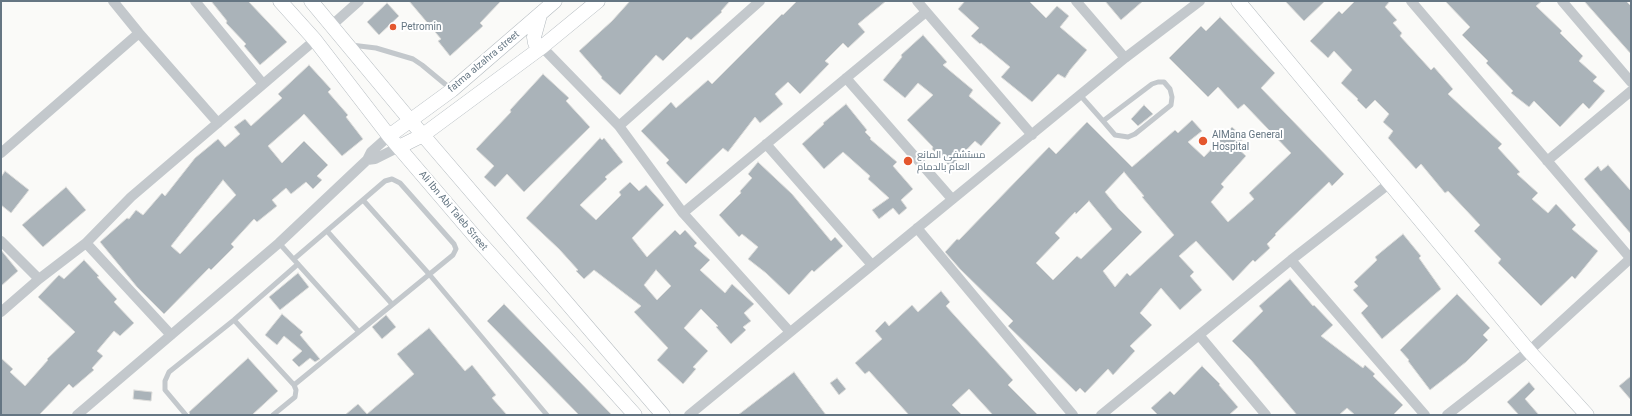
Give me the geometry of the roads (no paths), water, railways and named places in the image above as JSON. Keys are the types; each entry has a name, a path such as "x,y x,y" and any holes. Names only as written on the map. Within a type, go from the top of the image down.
{"street":[{"path":"113,1 139,33 218,122"},
{"path":"195,1 264,84"},
{"name":"Ali Ibn Abi Taleb Street","path":"280,1 315,40 389,136 503,270 635,415"},
{"path":"310,1 663,415"},
{"path":"331,26 360,1"},
{"name":"fatma alzahra street","path":"389,136 452,90 556,1"},
{"path":"367,160 375,159 423,135 542,47 598,1"},
{"path":"619,126 760,1"},
{"path":"916,1 1032,135"},
{"path":"1076,1 1125,58"},
{"path":"689,415 1125,58 1200,1"},
{"path":"1238,1 1529,351 1587,415"},
{"path":"1411,1 1631,258 1529,351 1447,415"},
{"path":"1562,1 1631,82"},
{"path":"683,212 926,12"},
{"path":"540,15 534,37 535,43 542,47 619,126 683,212 790,332"},
{"path":"1,153 139,33"},
{"path":"1,312 39,279 86,243 131,197 315,40"},
{"path":"846,78 952,199"},
{"path":"1547,161 1631,91"},
{"path":"77,415 279,243 367,160 371,152 389,136"},
{"path":"766,144 872,265"},
{"path":"1101,415 1113,411 1199,334 1390,182"},
{"path":"917,228 1073,415"},
{"path":"1,241 39,279"},
{"path":"86,243 171,335"},
{"path":"1291,260 1425,415"},
{"path":"1199,334 1266,415"}],"lane":[{"path":"347,44 376,48 413,59 452,90"},
{"path":"1080,95 1115,135 1128,137 1135,134 1171,105 1172,97 1170,89 1164,82 1152,84 1103,121"},
{"path":"294,259 385,181 392,179 400,182 454,244 456,249 453,255 294,385"},
{"path":"363,200 429,274 547,415"},
{"path":"327,231 392,304"},
{"path":"279,243 359,332"},
{"path":"186,415 165,390 165,381 169,372 234,320 298,264"},
{"path":"234,320 294,385 296,390 295,397 273,415"}],"place":[{"name":"Petromin","path":"393,27"},
{"name":"AlMana General Hospital","path":"1203,141"},
{"name":"مستشفى المانع العام بالدمام","path":"908,161"}]}
